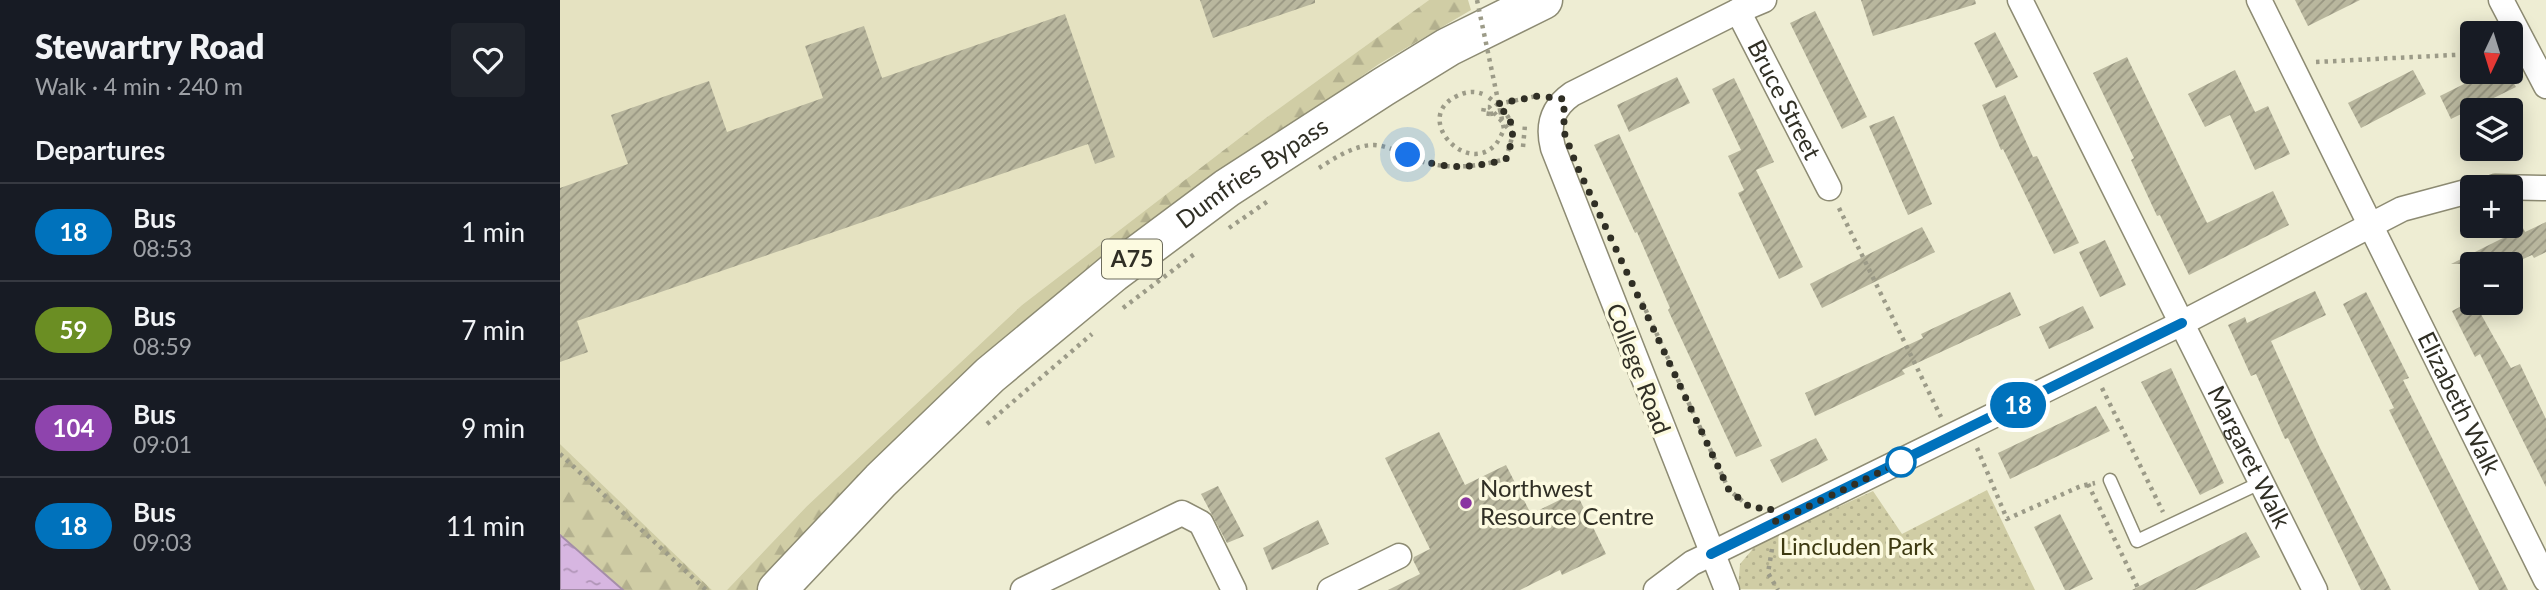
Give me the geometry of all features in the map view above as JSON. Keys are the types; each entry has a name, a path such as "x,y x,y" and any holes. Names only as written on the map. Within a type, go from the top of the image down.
{"highway":[{"name":"Dumfries Bypass","path":"777,590 881,480 990,375 1113,273 1227,188 1382,87 1448,47 1543,0"}],"street":[{"path":"1564,99 1764,0"},
{"name":"Margaret Walk","path":"2020,0 2315,590"},
{"name":"Elizabeth Walk","path":"2259,0 2546,580"},
{"path":"2501,0 2546,86"},
{"name":"Bruce Street","path":"1738,11 1829,188"},
{"name":"College Road","path":"1564,99 1553,114 1550,125 1553,148 1727,590"},
{"path":"2523,188 2546,188"},
{"path":"1656,590 1692,563 2092,368 2402,209 2460,193"},
{"path":"1024,590 1182,513 1201,523 1234,590"},
{"path":"1330,590 1399,556"}],"lane":[{"path":"2110,481 2137,541 2262,482"}],"path":[{"path":"1311,173 1347,152 1373,145 1394,149 1420,161 1449,166 1482,166 1506,159 1513,135 1513,123 1497,104 1480,92 1465,92 1450,100 1441,114 1440,127 1448,143 1462,151 1477,154 1494,146 1504,130 1502,112 1477,0"},
{"path":"2291,64 2460,55"},
{"path":"1497,104 1538,96 1564,99"},
{"path":"1502,112 1490,112 1513,135"},
{"path":"1829,188 2007,519 2081,486 2110,481"},
{"path":"1218,236 1269,200"},
{"path":"1116,313 1198,251"},
{"path":"1639,296 1729,490 1751,508 1770,508 1776,522 1768,573 1778,590"},
{"path":"979,432 1095,331"},
{"path":"2092,368 2169,526"},
{"path":"560,454 706,590"}],"shaded area":[{"path":"560,0 1429,0 1263,120 1022,305 807,506 727,590 712,590 560,444"}],"green space":[{"path":"1429,0 1468,0 1471,10 1379,64 1271,140 760,590 727,590 807,506 1022,305 1263,120"},
{"path":"560,444 712,590 623,590 560,535"},
{"name":"Lincluden Park","path":"1987,490 2035,590 1738,589 1740,564 1757,544 1873,491 1902,534"}],"water":[{"path":"560,535 623,590 560,590"}],"building":[{"path":"1200,0 1315,0 1315,3 1213,38"},
{"path":"1861,0 1975,0 1976,4 1873,36"},
{"path":"2295,0 2360,0 2308,26"},
{"path":"1815,11 1867,117 1842,129 1790,23"},
{"path":"1065,14 1115,157 1095,164 1088,144 577,321 588,352 560,362 560,188 628,164 611,115 709,81 727,132 823,98 805,46 864,26 882,78"},
{"path":"1995,32 2018,77 1996,88 1974,43"},
{"path":"2127,57 2207,223 2273,191 2289,225 2189,275 2160,215 2157,216 2131,160 2134,158 2093,73"},
{"path":"2235,70 2255,112 2268,106 2290,154 2255,170 2230,115 2205,127 2188,94"},
{"path":"2413,70 2426,94 2361,128 2348,103"},
{"path":"1677,77 1690,103 1629,132 1617,105"},
{"path":"1734,78 1774,162 1756,170 1803,267 1779,279 1738,193 1744,190 1728,156 1741,150 1712,89"},
{"path":"2464,84 2514,84 2516,87 2494,98 2460,98 2460,115 2451,119 2440,96"},
{"path":"2005,95 2033,157 2037,156 2079,243 2054,254 2003,149 2001,150 1982,105"},
{"path":"1894,116 1932,204 1908,215 1869,126"},
{"path":"1619,134 1762,446 1736,457 1668,310 1670,308 1637,232 1635,233 1594,145"},
{"path":"2546,222 2546,252 2534,258 2532,255 2523,259 2523,252 2475,252 2503,238 2523,238 2523,228 2525,232"},
{"path":"1922,227 1935,252 1822,308 1810,284"},
{"path":"2105,240 2126,285 2100,297 2079,252"},
{"path":"2315,291 2326,315 2271,341 2319,446 2391,590 2361,590 2288,438 2285,439 2256,374 2251,376 2228,325 2245,317 2247,323"},
{"path":"2010,292 2021,315 1902,370 1905,374 1815,416 1805,393 1923,338 1921,334"},
{"path":"2366,292 2409,378 2403,380 2508,590 2479,590 2389,410 2394,408 2343,304"},
{"path":"2083,306 2094,328 2049,349 2039,327"},
{"path":"2460,307 2460,315 2481,315 2511,368 2520,364 2546,419 2546,487 2480,354 2475,357 2452,311"},
{"path":"2171,368 2224,483 2200,495 2141,382"},
{"path":"2096,406 2110,431 2010,479 1998,453"},
{"name":"Northwest Resource Centre","path":"1439,432 1465,485 1506,465 1531,514 1576,492 1606,554 1562,575 1560,570 1520,590 1388,590 1420,574 1414,557 1430,549 1385,458"},
{"path":"1816,438 1828,460 1782,483 1770,460"},
{"path":"1218,486 1244,536 1227,543 1201,494"},
{"path":"2060,514 2093,579 2070,590 2065,590 2034,527"},
{"path":"1318,520 1329,544 1272,570 1263,548"},
{"path":"2246,532 2260,557 2195,590 2132,590"}],"bus line":[{"name":"18","path":"1711,554 2182,323"}],"place":[{"name":"Northwest Resource Centre","path":"1466,503"}],"route":[{"path":"1408,155 1420,161 1449,166 1482,166 1506,159 1513,135 1513,123 1497,104 1538,96 1564,99 1564,132 1576,164 1729,490 1751,508 1770,508 1776,522 1901,462"}]}
